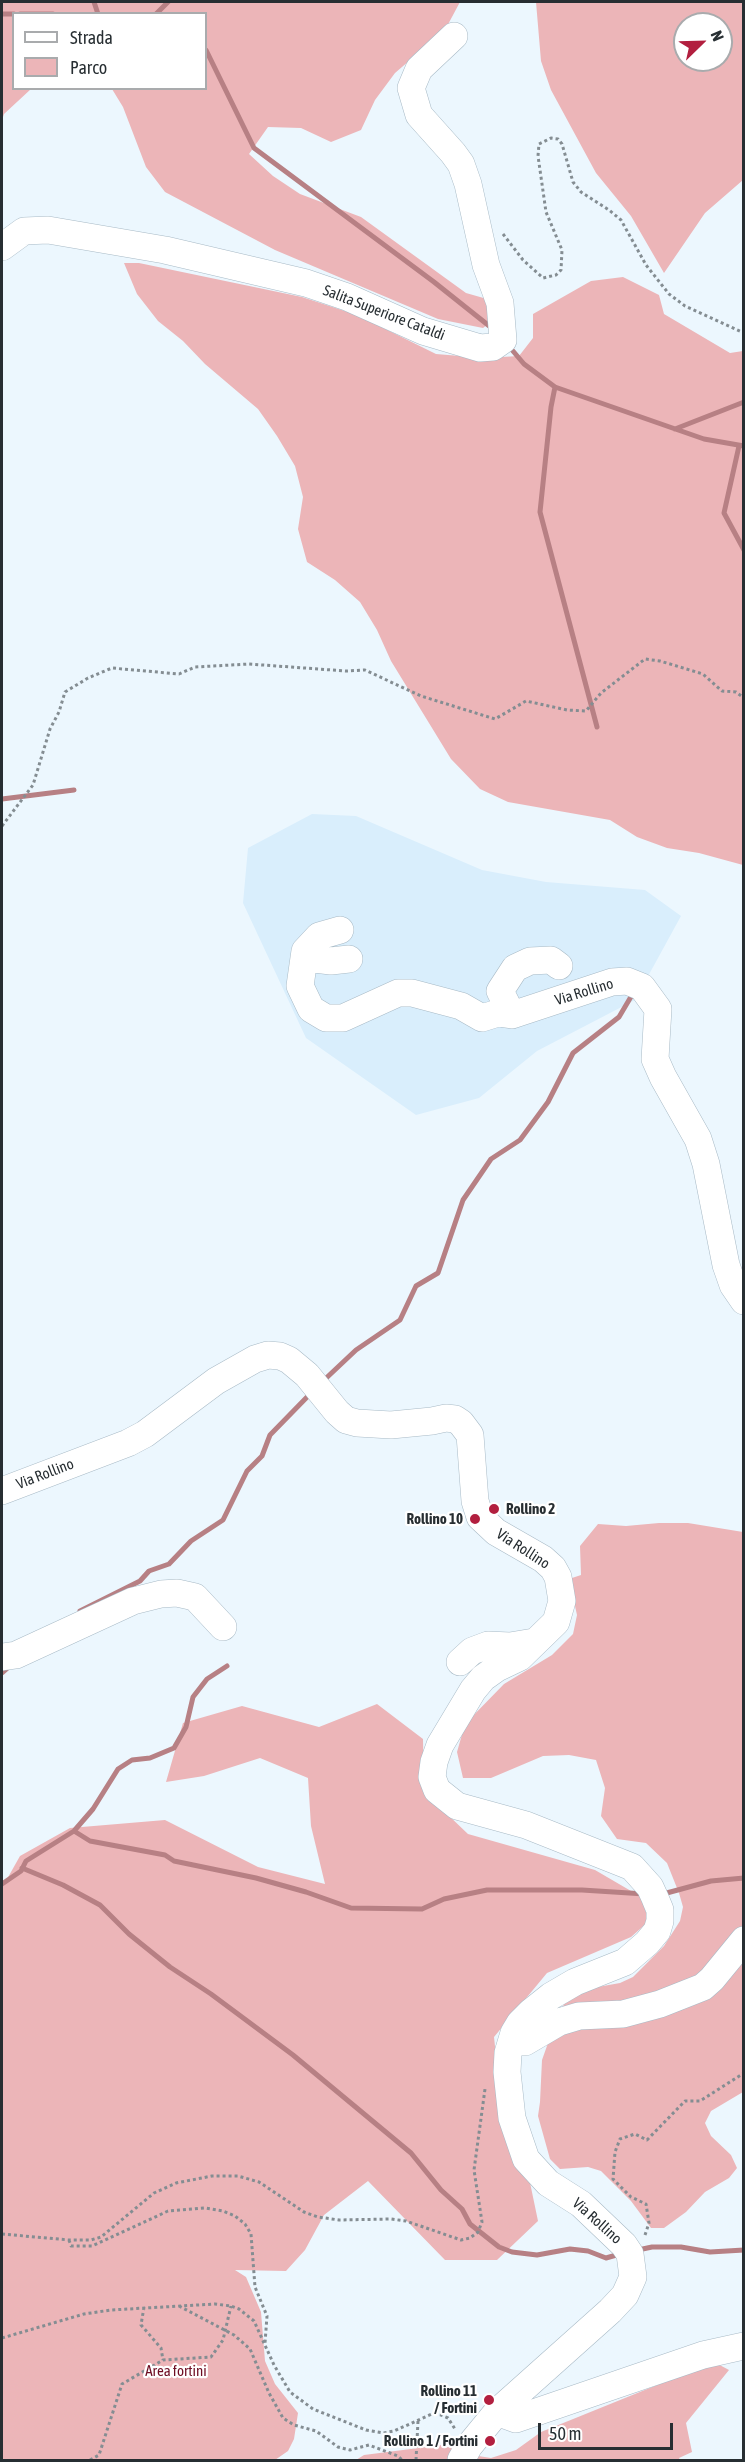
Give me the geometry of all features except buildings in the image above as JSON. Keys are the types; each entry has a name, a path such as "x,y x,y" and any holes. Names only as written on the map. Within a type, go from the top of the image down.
{"street":[{"name":"Salita Superiore Cataldi","path":"2,247 24,231 48,230 165,250 306,283 347,297 423,331 480,348 493,347 503,340 502,314 475,221 468,184 461,164 419,115 411,88 419,69 454,36"},
{"path":"340,930 319,936 305,951 315,959 331,961 349,959"},
{"name":"Via Rollino","path":"305,951 300,986 311,1009 326,1018 343,1018 398,993 412,993 461,1006 482,1018 498,1013 512,1015 612,982 627,981 642,987 658,1009 655,1059 698,1139 706,1164 726,1265 733,1285 744,1301"},
{"path":"512,1015 500,992 515,968 530,961 551,960 559,966"},
{"name":"Via Rollino","path":"2,1491 128,1443 145,1434 216,1381 255,1359 268,1355 280,1356 289,1360 307,1375 346,1420 391,1425 447,1418 455,1419 467,1429 470,1435 475,1501 480,1518 496,1532 543,1559 553,1568 562,1594 560,1612 556,1622 520,1657 483,1678 460,1708 440,1744 432,1777 437,1790 457,1806 526,1825 632,1867 650,1887 660,1911 657,1931 625,1962 575,1982 544,2001 520,2023 512,2041 507,2072 512,2118 526,2159 548,2182 581,2204 604,2224 624,2245 633,2265"},
{"path":"9,1656 133,1601 161,1594 177,1593 195,1597 223,1627"},
{"path":"460,1662 472,1651 488,1646 510,1646 536,1642"},
{"path":"512,2041 525,2042 559,2022 579,2016 623,2014 660,2004 703,1987 744,1940"},
{"path":"459,2448 469,2446 497,2412 610,2311 630,2286 633,2265"},
{"path":"497,2412 516,2419 704,2355 744,2346"}],"path":[{"path":"475,221 490,217 523,260 543,279 556,275 561,270 562,250 546,212 538,156 539,144 551,138 558,139 562,144 573,182 581,192 621,220 646,265 669,294 685,306 744,333"},
{"path":"2,826 33,785 50,729 59,712 65,692 88,678 112,668 179,674 195,667 249,664 346,671 365,670 421,696 495,719 526,701 567,710 586,711 607,688 645,659 660,661 703,674 722,691 736,692 744,698"},
{"path":"633,2265 649,2223 646,2204 630,2197 613,2179 615,2152 620,2139 634,2134 647,2140 686,2101 700,2101 744,2073"},
{"path":"2,2234 91,2240 101,2237 154,2193 176,2183 212,2176 238,2176 259,2182 304,2212 318,2217 339,2220 406,2221 460,2240 470,2238 478,2232 482,2222 474,2170 486,2086"},
{"path":"69,2240 71,2246 92,2246 168,2211 205,2208 235,2216 245,2224 251,2234 255,2287 267,2316 265,2345"},
{"path":"177,2305 226,2331 250,2349 269,2393 284,2418 294,2425 316,2431 338,2447 350,2450 369,2445 398,2456 402,2460"},
{"path":"2,2338 84,2314 177,2305 231,2306 239,2309 254,2321 290,2392 313,2409 366,2430 383,2433 394,2431 432,2414 441,2415 454,2426 459,2448"},
{"path":"90,2460 99,2455 122,2384 163,2360 211,2357 223,2340 231,2306"},
{"path":"144,2307 141,2325 161,2348 163,2360"},
{"path":"416,2460 418,2421"}],"shaded area":[{"path":"312,814 356,816 482,870 546,882 645,890 681,916 635,1000 537,1051 479,1098 416,1115 306,1038 243,903 248,848"}],"green space":[{"path":"2,2 460,2 445,30 395,73 375,100 361,130 331,142 301,128 268,127 249,154 273,176 300,194 361,217 466,293 494,301 495,319 483,328 438,319 275,250 165,192 146,167 123,107 113,90 207,90 207,12 12,12 12,90 30,90 4,114 2,120"},
{"path":"536,2 743,2 743,180 705,213 664,273 631,216 596,173 551,90 541,61"},
{"path":"124,263 139,263 302,297 357,315 436,354 484,358 519,356 533,338 533,314 591,281 623,277 659,295 664,314 730,353 743,351 743,865 699,853 667,848 637,837 610,820 508,802 480,789 451,759 391,661 377,630 360,602 335,580 307,562 298,529 303,497 295,466 277,436 258,409 158,321 137,294"},
{"path":"688,1523 743,1532 743,2092 711,2111 705,2123 711,2136 731,2155 737,2168 729,2178 705,2192 686,2212 664,2228 651,2228 631,2201 601,2171 588,2167 560,2169 550,2159 538,2116 542,2060 559,2012 567,2000 592,1988 620,1983 633,1977 664,1946 680,1921 683,1907 667,1863 646,1843 617,1839 601,1816 605,1788 596,1760 569,1755 543,1756 491,1778 463,1778 457,1752 465,1724 504,1684 552,1655 573,1634 577,1615 569,1579 581,1575 580,1546 598,1524 626,1526"},
{"name":"Area fortini","path":"377,1704 423,1739 424,1792 468,1834 595,1870 643,1898 648,1922 631,1937 547,1973 494,2037 502,2112 528,2173 538,2221 497,2260 445,2260 368,2181 324,2215 305,2250 286,2271 235,2270 246,2277 261,2312 265,2361 275,2384 298,2413 294,2439 288,2451 275,2460 2,2460 2,1888 20,1856 70,1828 165,1820 258,1867 325,1884 311,1826 308,1778 260,1758 204,1776 166,1782 183,1723 242,1706 319,1727"},
{"path":"714,2362 729,2370 686,2423 692,2452 679,2458 680,2460 356,2460 364,2455 442,2445 472,2455 491,2458 516,2450 541,2432"}],"waterway":[{"path":"94,2 97,12"},
{"path":"158,12 168,2"},
{"path":"2,14 12,14"},
{"path":"207,52 254,148 434,282 493,329"},
{"path":"507,344 524,364 555,387 704,439 744,446"},
{"path":"555,387 540,512 597,727"},
{"path":"675,429 744,402"},
{"path":"739,446 724,513 744,550"},
{"path":"2,799 74,790"},
{"path":"322,1382 356,1350 400,1320 416,1286 438,1273 463,1200 491,1159 520,1140 548,1102 573,1053 619,1017 632,995"},
{"path":"80,1611 140,1581 149,1571 169,1564 191,1541 223,1520 247,1471 262,1456 270,1435 311,1393"},
{"path":"2,1673 11,1665"},
{"path":"2,1884 21,1871 26,1861 74,1831 93,1809 118,1769 132,1760 150,1758 174,1748 186,1727 193,1697 207,1679 227,1666"},
{"path":"74,1831 90,1841 165,1855 174,1861 256,1878 351,1908 422,1909 444,1899 487,1890 582,1890 645,1894"},
{"path":"22,1868 63,1885 100,1905 129,1934 170,1967 211,1994 293,2055 411,2153 441,2190 462,2209 470,2224 499,2247 512,2252 537,2255 570,2249 588,2251 606,2258 620,2254"},
{"path":"663,1894 711,1881 744,1878"},
{"path":"638,2250 652,2247 681,2247 710,2252 744,2250"}],"place":[{"name":"Rollino 2","path":"494,1509"},
{"name":"Rollino 10","path":"475,1519"},
{"name":"Rollino 11 / Fortini","path":"489,2400"},
{"name":"Rollino 1 / Fortini","path":"490,2441"}]}
